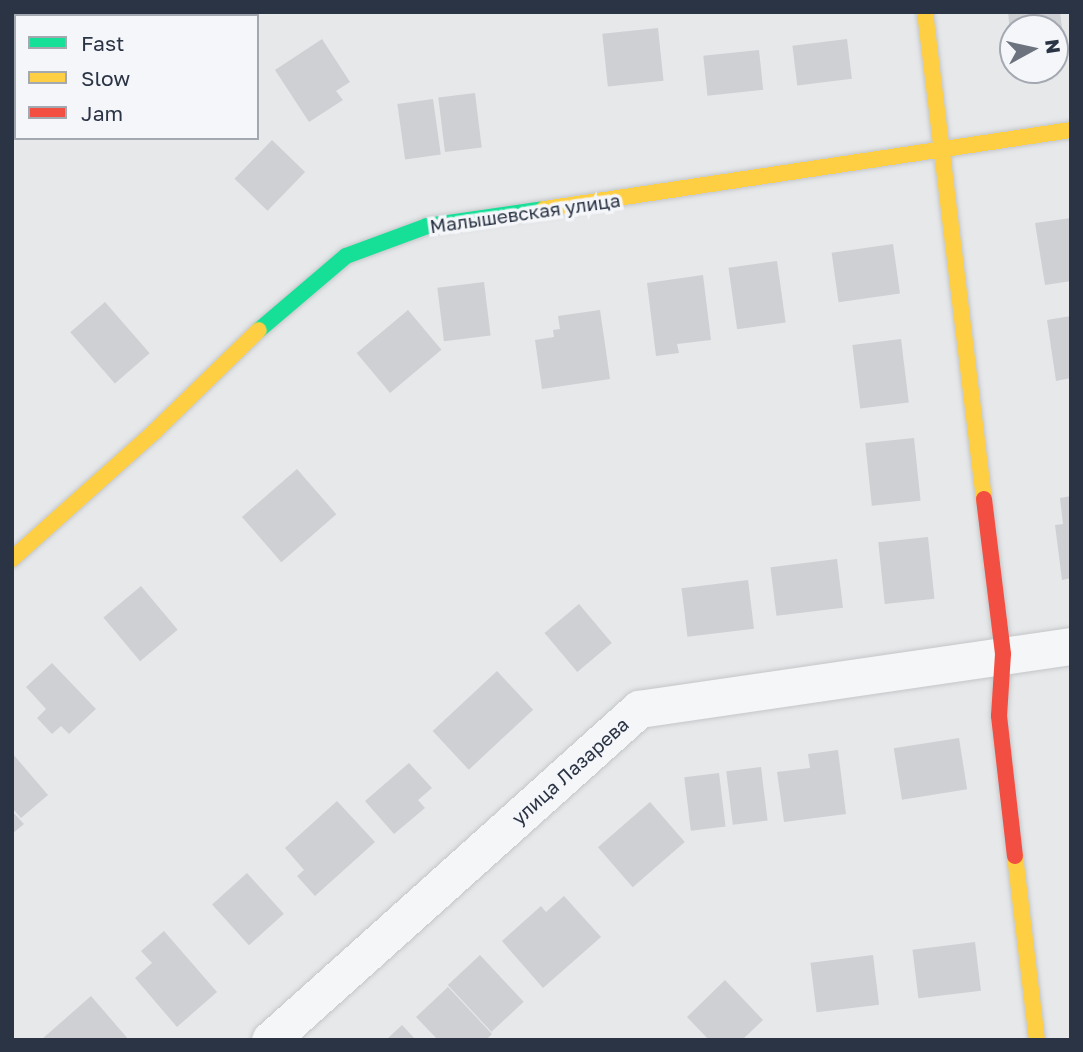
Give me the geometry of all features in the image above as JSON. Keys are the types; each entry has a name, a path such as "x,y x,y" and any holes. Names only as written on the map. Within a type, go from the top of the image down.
{"street":[{"path":"925,12 1003,654 999,716 1037,1040"},
{"name":"Малышевская улица","path":"12,559 154,432 271,319 346,257 427,226 1071,130"},
{"name":"улица Лазарева","path":"270,1040 639,709 1071,646"}],"building":[{"path":"14,12 93,12 93,14"},
{"path":"1008,12 1060,14 1008,14"},
{"path":"658,28 664,81 608,87 602,34"},
{"path":"322,39 350,82 336,91 343,100 309,122 275,70"},
{"path":"847,39 852,79 797,85 792,46"},
{"path":"759,50 763,90 707,96 703,56"},
{"path":"475,93 482,148 445,152 438,98"},
{"path":"433,99 441,154 405,159 397,104"},
{"path":"272,140 305,172 268,211 234,179"},
{"path":"1071,218 1071,281 1045,285 1035,223"},
{"path":"893,244 900,294 839,302 832,253"},
{"path":"777,261 786,322 737,329 728,268"},
{"path":"703,275 711,340 677,344 679,353 656,356 647,283"},
{"path":"484,282 491,336 444,341 437,288"},
{"path":"105,302 150,353 115,383 70,332"},
{"path":"408,310 441,350 390,393 357,353"},
{"path":"600,310 610,379 542,389 535,340 554,337 553,330 560,329 558,316"},
{"path":"1071,316 1071,378 1056,381 1047,320"},
{"path":"901,339 909,403 860,408 852,345"},
{"path":"914,438 921,501 872,506 865,443"},
{"path":"297,469 336,514 281,562 242,517"},
{"path":"1071,496 1071,578 1062,580 1055,525 1063,524 1060,498"},
{"path":"928,537 934,599 885,604 878,542"},
{"path":"837,559 843,608 776,616 770,567"},
{"path":"748,580 754,629 687,637 681,588"},
{"path":"141,586 178,630 140,661 103,617"},
{"path":"579,604 612,643 577,672 545,633"},
{"path":"52,663 96,709 69,734 61,726 52,734 37,718 46,709 26,687"},
{"path":"497,671 533,710 469,770 433,731"},
{"path":"959,738 967,789 902,800 894,748"},
{"path":"838,750 846,814 784,822 777,772 810,768 808,754"},
{"path":"12,753 48,795 21,818 12,808"},
{"path":"409,763 432,788 418,800 425,808 394,834 365,801"},
{"path":"761,767 768,821 733,825 726,771"},
{"path":"719,773 726,827 691,831 684,777"},
{"path":"337,801 375,842 315,896 297,876 304,870 285,848"},
{"path":"650,802 685,842 633,887 598,847"},
{"path":"12,811 24,824 12,834"},
{"path":"247,873 284,914 249,945 212,904"},
{"path":"564,896 601,937 543,988 502,941 541,906 546,912"},
{"path":"164,931 217,992 177,1027 135,978 152,963 141,951"},
{"path":"975,942 981,991 918,998 912,950"},
{"path":"480,955 524,1002 491,1032 448,985"},
{"path":"873,955 879,1005 817,1012 810,963"},
{"path":"725,980 763,1020 742,1040 709,1040 687,1017"},
{"path":"448,987 492,1034 486,1040 438,1040 416,1017"},
{"path":"91,996 129,1040 41,1040"},
{"path":"402,1025 416,1040 386,1040"}],"traffic: fast":[{"path":"259,330 346,256 427,226 544,209"}],"traffic: slow":[{"path":"925,12 984,499"},
{"path":"544,209 1071,130"},
{"path":"12,559 154,432 259,330"},
{"path":"1015,856 1037,1040"}],"traffic: jam":[{"path":"984,499 1003,654 999,716 1015,856"}]}
